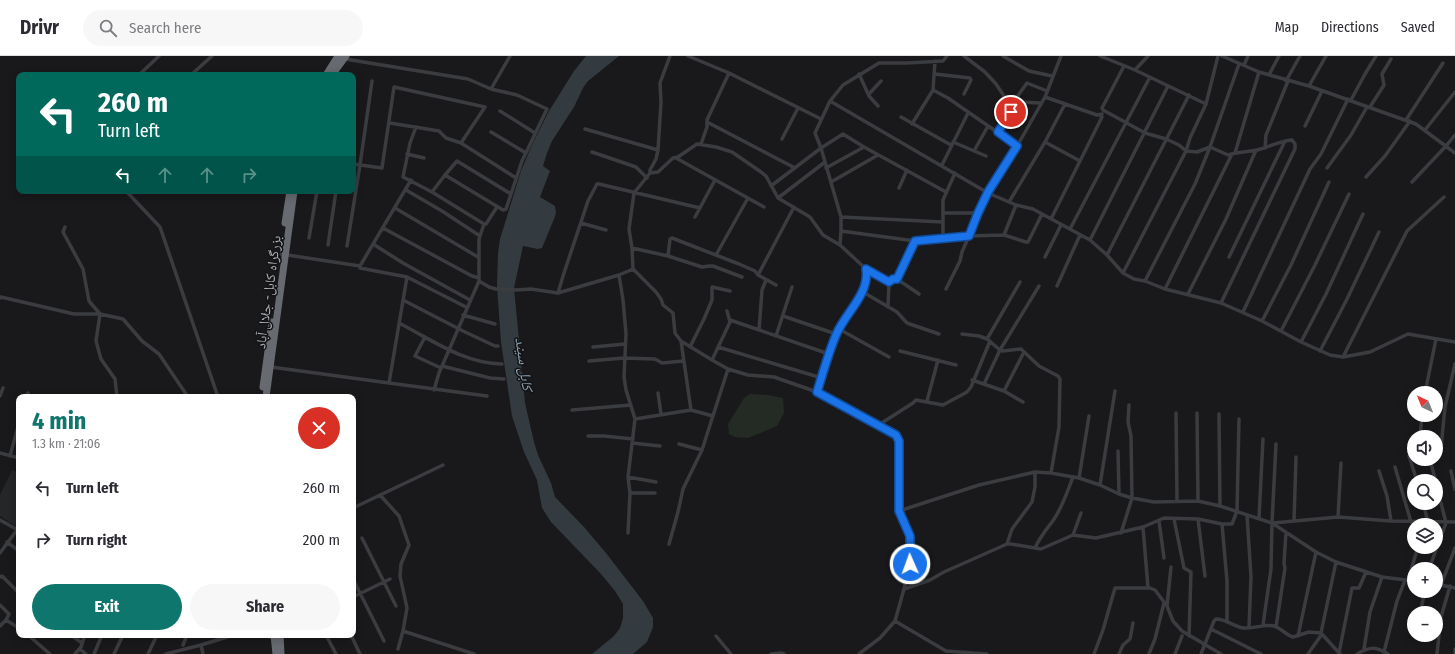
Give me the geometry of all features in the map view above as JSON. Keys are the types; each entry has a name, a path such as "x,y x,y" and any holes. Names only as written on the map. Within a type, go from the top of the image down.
{"highway":[{"path":"329,72 342,57"},
{"path":"334,72 342,57"},
{"name":"بزرگراه کابل- جلال آباد","path":"266,394 271,367 290,194"},
{"name":"بزرگراه کابل- جلال آباد","path":"262,394 294,194"},
{"path":"276,638 276,654"},
{"path":"277,638 281,654"}],"street":[{"path":"142,72 159,56"},
{"path":"195,72 212,56"},
{"path":"491,89 510,56"},
{"path":"670,56 660,83 661,102 658,150 656,159 647,178 634,193 629,229 633,268 656,292 663,305 673,313 675,333 681,341 690,347 728,369 748,375 774,377 817,392 896,435 899,441 899,511 910,536 910,564 894,620 880,638 859,654"},
{"path":"688,56 729,73 821,119"},
{"path":"840,245 841,217 821,148 815,133 830,101 843,85 879,62 907,63 943,61 947,56"},
{"path":"964,56 996,84 1006,99 1016,102 1041,103"},
{"path":"1003,56 1028,71 1052,76"},
{"path":"946,290 960,261 962,252 988,192 1017,146 1045,97 1061,56"},
{"path":"1101,56 1135,70 1206,104"},
{"path":"1135,70 1148,56"},
{"path":"1122,273 1186,151 1190,138 1206,104 1218,56"},
{"path":"1222,56 1259,72 1309,86 1416,124 1455,153"},
{"path":"1244,65 1248,56"},
{"path":"1269,75 1279,56"},
{"path":"1264,148 1266,135 1287,81 1300,56"},
{"path":"1309,86 1326,56"},
{"path":"1243,312 1310,169 1321,154 1376,56"},
{"path":"342,57 468,79 491,89 517,95 547,110 526,153 504,211 445,175"},
{"path":"1327,168 1384,85 1382,74 1391,59"},
{"path":"912,124 933,90 935,61"},
{"path":"1366,177 1385,156 1443,63"},
{"path":"1145,281 1195,184 1210,147 1239,64"},
{"path":"1051,219 1102,117 1102,108 1124,66"},
{"path":"1165,289 1233,153 1259,72"},
{"path":"701,144 707,127 707,122 729,73"},
{"path":"860,74 869,94 878,106"},
{"path":"935,74 970,78 971,80 964,94"},
{"path":"1070,229 1150,77"},
{"path":"356,190 372,81"},
{"path":"869,94 881,81"},
{"path":"998,132 1026,83 1047,90"},
{"path":"1090,240 1168,86"},
{"path":"356,164 382,168 390,124 394,87 485,107 462,143"},
{"path":"933,90 948,98 1017,146"},
{"path":"1305,126 1322,91"},
{"path":"1425,130 1455,92"},
{"path":"1107,255 1188,95"},
{"path":"1045,97 1097,115 1103,114 1145,133 1166,139 1186,151 1196,152 1210,147 1228,155 1256,150 1292,140 1295,144 1295,149 1221,303"},
{"path":"830,101 988,192 1016,205 1033,209 1090,240 1107,255 1122,273 1134,279 1145,281 1165,289 1221,303 1262,320 1301,342 1330,355 1343,357 1370,352 1408,334 1455,342"},
{"path":"1010,202 1065,104"},
{"path":"782,139 798,108"},
{"path":"500,111 535,133"},
{"path":"942,165 968,113"},
{"path":"901,117 912,124 952,143 986,156"},
{"path":"707,122 795,168"},
{"path":"390,124 439,131 446,138 462,143 516,178"},
{"path":"974,151 988,126"},
{"path":"416,127 403,175 404,178 411,180 432,192 484,224"},
{"path":"585,129 658,150"},
{"path":"490,132 526,153"},
{"path":"771,186 821,148 843,134 946,192"},
{"path":"1412,182 1455,135"},
{"path":"1229,258 1285,141"},
{"path":"1045,142 1080,161"},
{"path":"650,173 658,172 673,158 682,155 693,146 701,144 732,152 766,176 778,198 810,217 823,235 840,245 866,269 889,282"},
{"path":"826,168 864,147"},
{"path":"1188,294 1226,218 1256,150"},
{"path":"592,152 636,167 647,178"},
{"path":"408,154 424,158"},
{"path":"830,182 878,154"},
{"path":"676,157 764,207"},
{"path":"432,192 456,160 511,194"},
{"path":"778,198 825,162"},
{"path":"899,188 907,170"},
{"path":"943,238 943,200 955,173"},
{"path":"360,266 411,180"},
{"path":"695,217 715,180"},
{"path":"1262,320 1291,265 1329,182"},
{"path":"558,293 588,201 597,184 700,208"},
{"path":"406,190 480,236"},
{"path":"129,194 160,227 217,394"},
{"path":"309,238 316,194"},
{"path":"328,245 336,194"},
{"path":"347,246 355,194"},
{"path":"1281,331 1349,194"},
{"path":"1343,357 1407,231 1444,197"},
{"path":"716,255 748,198"},
{"path":"1004,235 1016,205"},
{"path":"434,390 441,367 479,279 478,257 480,236 484,224 486,224 497,206"},
{"path":"395,208 478,257"},
{"path":"758,275 794,208"},
{"path":"943,213 978,213"},
{"path":"841,231 915,241 969,236 1004,235 1028,242 1042,214"},
{"path":"1301,342 1326,294 1363,214"},
{"path":"841,217 943,222"},
{"path":"581,223 606,230"},
{"path":"1045,257 1061,225"},
{"path":"65,227 63,232 83,268 89,301 100,314 96,341 101,359 115,379 117,394"},
{"path":"383,228 479,279 489,287 496,289 531,289 558,293 619,275 633,268"},
{"path":"1320,351 1379,232"},
{"path":"1057,286 1080,235"},
{"path":"668,256 670,239 672,238 754,272 776,285"},
{"path":"897,279 915,241"},
{"path":"373,244 403,264 470,300"},
{"path":"632,248 668,256 702,267 713,266 742,277"},
{"path":"284,254 360,266 360,268 407,277 466,307"},
{"path":"817,392 836,334 845,317 863,292 867,277 866,269"},
{"path":"619,275 626,334 624,358 626,390 635,419 628,477 630,493 628,533"},
{"path":"389,383 407,277"},
{"path":"889,282 893,279 897,279 919,294"},
{"path":"759,330 762,290 766,280"},
{"path":"888,307 889,282"},
{"path":"877,426 916,400 941,405 946,404 967,392 971,387 972,380 988,340 1020,282"},
{"path":"984,384 1000,350 1039,286"},
{"path":"690,347 712,300 712,287 730,291"},
{"path":"776,336 792,287"},
{"path":"863,292 897,312 907,323 939,334"},
{"path":"0,298 74,314 100,314 123,319 142,341 158,354 186,394"},
{"path":"403,300 458,329 498,346"},
{"path":"712,360 730,320 727,311"},
{"path":"463,315 495,324"},
{"path":"783,316 836,334"},
{"path":"730,320 829,354"},
{"path":"399,323 449,350 474,360 483,363 502,364"},
{"path":"839,329 890,357"},
{"path":"962,334 979,336 988,340 1003,351 1021,349 1039,366 1058,376 1060,379 1059,427 1051,473"},
{"path":"425,337 415,356 441,367 490,378 504,379"},
{"path":"1426,386 1436,339"},
{"path":"681,341 691,410"},
{"path":"593,346 625,344"},
{"path":"718,347 822,378"},
{"path":"900,351 956,365"},
{"path":"1004,391 1024,352"},
{"path":"589,361 624,358 655,359 662,363 683,361"},
{"path":"927,401 938,360"},
{"path":"1443,430 1445,407 1455,364"},
{"path":"271,367 487,396"},
{"path":"669,544 683,489 702,450 728,369"},
{"path":"972,380 1004,391 1023,402"},
{"path":"0,396 3,388"},
{"path":"1100,485 1115,391"},
{"path":"658,393 661,414"},
{"path":"572,410 631,405"},
{"path":"1121,533 1132,498 1131,436 1128,422 1129,405"},
{"path":"635,419 691,410 713,416"},
{"path":"1176,413 1177,500"},
{"path":"1197,413 1198,500"},
{"path":"1219,414 1220,506"},
{"path":"1079,478 1089,416"},
{"path":"904,589 930,580 944,572 1007,544 1041,549 1073,535 1096,538 1143,527 1164,518 1198,519 1222,524 1232,524 1237,511 1239,419"},
{"path":"10,456 16,434"},
{"path":"588,436 604,436 660,446"},
{"path":"1259,518 1263,439"},
{"path":"679,444 702,450"},
{"path":"1263,625 1272,569 1272,523 1276,444"},
{"path":"1118,450 1119,494"},
{"path":"0,453 16,457"},
{"path":"1294,521 1296,457"},
{"path":"1338,517 1341,463"},
{"path":"356,507 443,465"},
{"path":"1432,466 1446,523 1432,562"},
{"path":"1394,467 1409,518"},
{"path":"1379,471 1387,496 1391,521"},
{"path":"1451,471 1455,489"},
{"path":"1007,544 1012,529 1032,502 1035,487 1035,472"},
{"path":"899,511 979,485 1035,472 1051,473 1079,478 1132,498 1154,502 1198,500 1247,514 1272,523 1316,552 1336,562 1382,578 1406,580"},
{"path":"628,477 656,482"},
{"path":"1035,548 1042,534 1052,522 1062,505 1073,477"},
{"path":"630,493 655,493"},
{"path":"380,495 399,516 409,545 401,564 400,576 407,608 398,649"},
{"path":"1073,535 1081,513"},
{"path":"1247,514 1251,583 1249,627"},
{"path":"1272,523 1338,517 1407,522"},
{"path":"1174,518 1184,568 1191,572 1189,636"},
{"path":"1198,519 1205,576"},
{"path":"0,520 16,529"},
{"path":"1159,521 1164,558"},
{"path":"1443,523 1455,522"},
{"path":"1222,524 1227,581 1227,622"},
{"path":"1143,527 1148,588"},
{"path":"0,553 16,532"},
{"path":"1276,627 1286,568 1284,563 1286,532"},
{"path":"362,538 396,606"},
{"path":"7,542 16,549"},
{"path":"1443,580 1455,548"},
{"path":"1298,636 1316,552"},
{"path":"1357,654 1364,649 1371,648 1386,653 1397,601 1415,554"},
{"path":"1308,654 1322,634 1336,562"},
{"path":"1167,606 1171,567"},
{"path":"1339,654 1352,588 1359,588 1366,572"},
{"path":"0,577 2,576 16,590"},
{"path":"1364,649 1370,612 1382,578"},
{"path":"356,596 390,579"},
{"path":"356,585 384,641"},
{"path":"1443,585 1455,588"},
{"path":"1437,654 1442,617 1450,586"},
{"path":"1094,654 1103,630 1115,588 1148,588 1155,590 1167,606 1173,620 1182,632 1221,654"},
{"path":"1149,654 1155,639 1164,603"},
{"path":"0,605 9,614 0,626"},
{"path":"1201,654 1216,619 1241,628 1263,625 1276,627 1290,636 1298,636 1309,632 1322,634 1339,654"},
{"path":"6,620 16,626"},
{"path":"894,620 946,652 987,654"},
{"path":"1119,654 1123,645 1130,639 1133,624"},
{"path":"1211,629 1261,654"},
{"path":"403,631 474,654"},
{"path":"716,636 732,654"},
{"path":"1175,654 1182,636"},
{"path":"31,638 48,653"},
{"path":"75,638 82,643"},
{"path":"75,654 80,649 84,638"},
{"path":"94,654 101,638"},
{"path":"114,654 122,638"},
{"path":"148,654 156,638"},
{"path":"182,645 186,638"},
{"path":"166,654 224,638"},
{"path":"328,638 336,654"},
{"path":"352,638 360,654"},
{"path":"201,645 203,654"},
{"path":"80,649 86,654"},
{"path":"1455,649 1455,654"},
{"path":"771,654 784,654"}],"shaded area":[{"path":"586,56 619,56 588,81 574,107 552,141 543,166 550,171 540,197 555,206 556,213 542,248 538,249 523,246 514,288 525,403 538,455 551,483 555,497 584,527 606,553 643,601 653,618 653,627 647,642 633,654 592,654 614,636 620,628 623,618 623,604 615,591 601,574 551,522 542,508 537,480 524,452 512,416 501,342 497,286 500,239 521,171 532,145 549,111 574,71"},
{"path":"750,394 783,398 784,413 777,426 748,438 735,437 729,434 728,424 744,398"},
{"path":"12,470 16,472 16,526 0,516 0,495"}],"route":[{"path":"910,564 910,536 899,511 899,441 896,435 817,392 836,334 845,317 863,292 867,277 866,269 889,282 893,279 897,279 915,241 969,236 988,192 1017,146 998,132 1011,112"}],"water label":[{"name":"کابل سيند","path":"524,364"}]}
